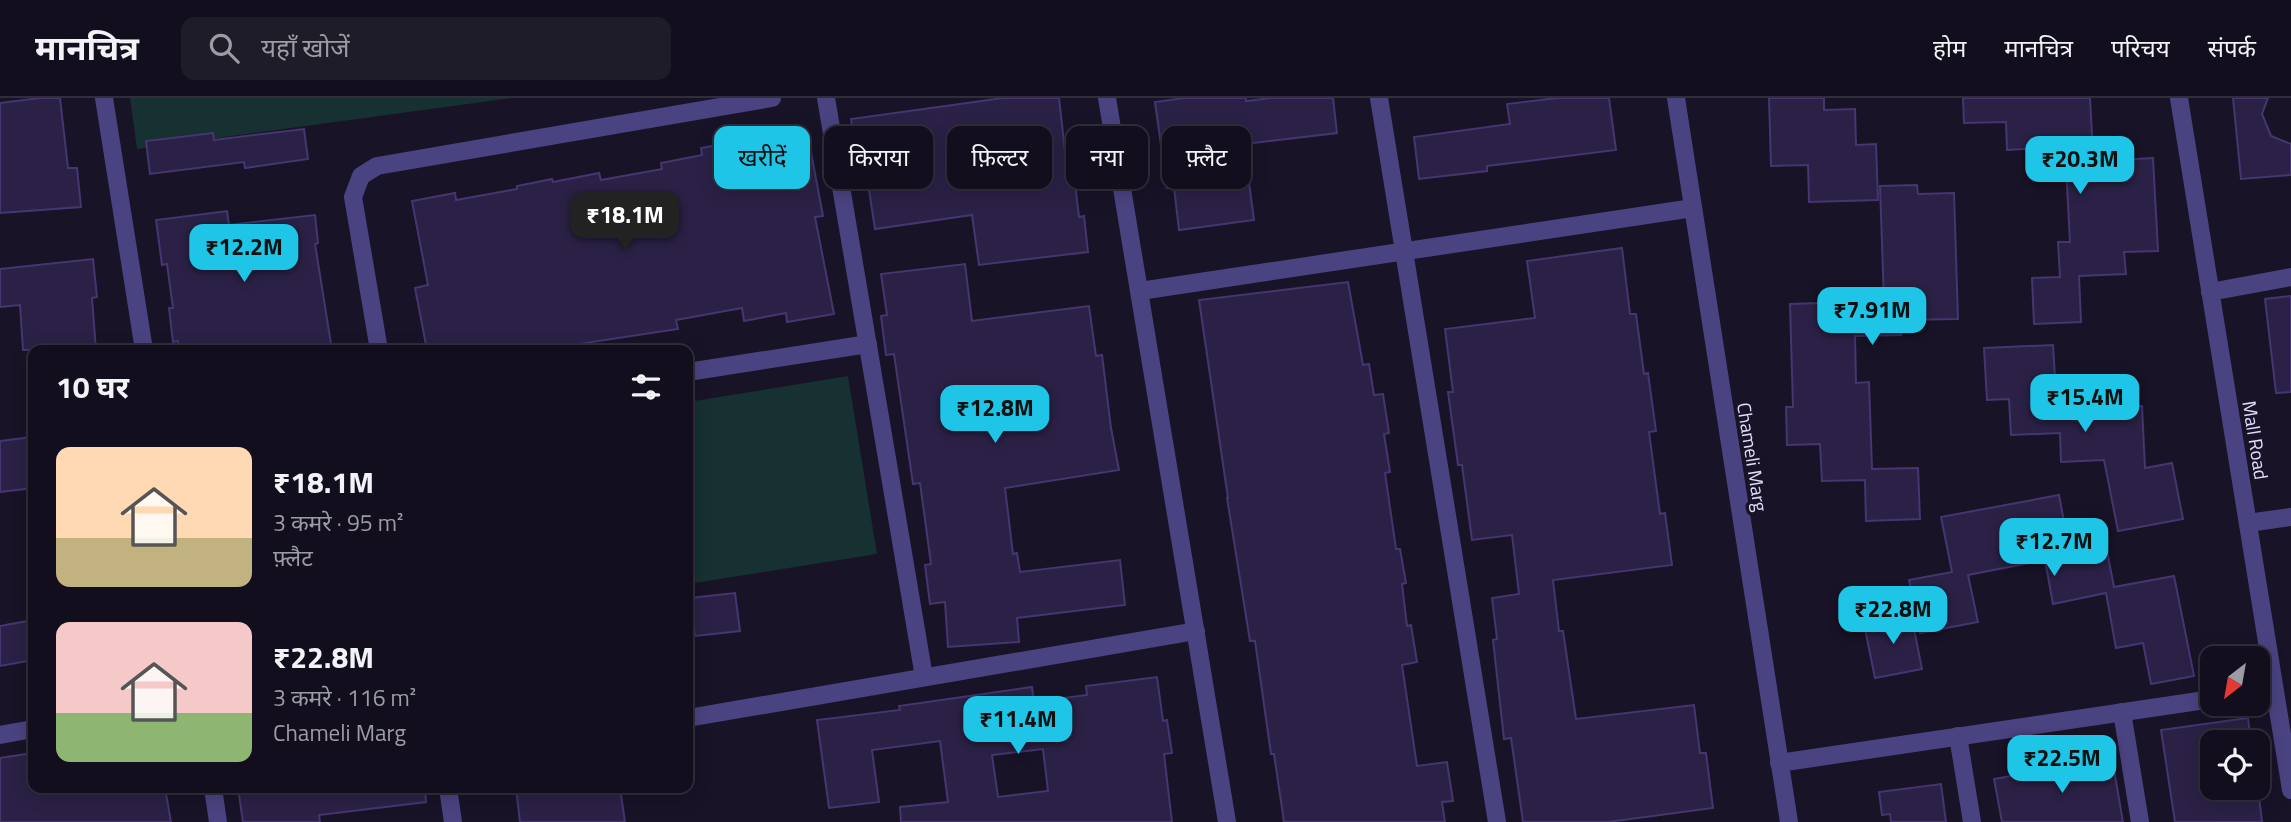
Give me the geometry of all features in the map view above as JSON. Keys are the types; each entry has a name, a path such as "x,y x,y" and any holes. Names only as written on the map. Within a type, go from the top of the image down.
{"street":[{"path":"104,98 143,345"},
{"path":"378,345 353,197 361,176 377,166 674,107 772,98"},
{"path":"826,98 924,677"},
{"path":"1107,98 1227,822"},
{"path":"1379,98 1497,822"},
{"name":"Chameli Marg","path":"1676,98 1789,822"},
{"name":"Mall Road","path":"2179,98 2248,523 2260,646"},
{"path":"1140,291 1693,208"},
{"path":"2210,292 2291,277"},
{"path":"693,371 868,344"},
{"path":"2248,523 2291,517"},
{"path":"693,717 1196,631"},
{"path":"1780,763 2200,701"},
{"name":"Mall Road","path":"2270,710 2291,790"},
{"path":"2122,712 2140,822"},
{"path":"0,734 28,730"},
{"path":"1958,736 1972,822"},
{"path":"214,793 218,822"},
{"path":"449,793 453,822"}],"green space":[{"path":"130,98 511,98 137,149"},
{"path":"848,376 877,554 693,583 693,401"}],"building":[{"path":"60,98 68,168 77,168 81,207 0,213 0,103"},
{"path":"1003,98 1059,98 1066,151 1066,189 1076,189 1079,217 1084,216 1088,252 979,265 972,215 875,229 869,189 933,189 933,126 852,126 851,119"},
{"path":"1184,98 1246,98 1246,101 1271,98 1333,98 1337,133 1251,143 1251,126 1162,126 1162,152 1155,102"},
{"path":"1557,98 1609,98 1616,150 1487,166 1487,171 1419,179 1414,137 1510,124 1507,104"},
{"path":"1769,98 1824,98 1824,110 1855,109 1856,145 1876,144 1878,200 1809,202 1808,165 1771,166"},
{"path":"1963,98 2090,98 2093,153 2118,152 2118,160 2153,158 2158,251 2124,252 2126,274 2079,276 2081,322 2034,324 2032,278 2060,277 2058,242 2070,242 2065,147 2007,150 2006,122 1964,123"},
{"path":"2233,98 2268,98 2262,114 2271,136 2291,144 2291,175 2241,179"},
{"path":"304,129 308,159 245,168 244,162 150,174 146,141 213,133 214,140"},
{"path":"714,146 714,189 810,189 810,147 823,216 815,217 834,314 787,322 786,313 744,321 742,308 676,320 678,329 572,345 426,345 415,288 428,285 412,201 455,193 456,200 517,189 517,186 552,179 553,182 599,173 601,180 662,169 661,163 702,155 701,148"},
{"path":"1917,185 1918,194 1954,193 1958,319 1901,320 1901,335 1855,336 1856,383 1869,382 1872,469 1918,468 1920,519 1866,521 1865,480 1822,481 1820,444 1787,445 1786,407 1793,407 1790,304 1884,301 1880,186"},
{"path":"1174,189 1250,189 1254,220 1179,230"},
{"path":"227,211 229,225 315,215 318,243 315,244 331,345 178,345 178,341 173,342 169,308 173,308 167,264 162,265 156,220"},
{"path":"1622,248 1630,314 1636,314 1644,374 1648,373 1656,431 1649,432 1660,514 1665,513 1672,565 1553,580 1559,631 1563,631 1576,719 1694,705 1700,753 1706,753 1713,808 1608,822 1523,822 1511,738 1504,739 1493,640 1497,639 1492,598 1519,594 1512,535 1472,540 1462,465 1458,465 1448,392 1453,392 1445,329 1535,318 1527,261"},
{"path":"93,259 97,297 92,298 96,345 28,345 28,350 23,350 20,305 0,307 0,269"},
{"path":"965,264 972,321 1089,306 1096,356 1102,355 1119,470 1005,488 1013,554 1017,553 1020,572 1120,560 1125,605 1017,618 1019,642 948,647 945,602 930,604 925,565 931,564 920,483 913,484 894,354 886,355 881,316 887,315 881,274"},
{"path":"1348,282 1363,365 1369,364 1374,395 1383,394 1389,433 1384,434 1390,472 1385,473 1396,549 1400,549 1406,583 1402,584 1407,626 1411,625 1417,662 1402,665 1417,766 1447,762 1453,801 1442,802 1445,822 1284,822 1255,641 1250,641 1199,300"},
{"path":"2291,296 2291,392 2276,393 2265,299"},
{"path":"2053,345 2057,410 2142,406 2145,468 2172,463 2183,519 2118,531 2104,460 2061,462 2060,433 2011,435 2009,399 1987,400 1984,348"},
{"path":"28,438 28,489 0,492 0,441"},
{"path":"2059,495 2065,527 2101,520 2114,587 2174,576 2194,676 2151,684 2143,643 2116,648 2106,593 2053,604 2045,560 1968,575 1978,622 1920,633 1909,580 1952,572 1941,517"},
{"path":"735,593 740,631 695,636 693,598"},
{"path":"1911,614 1922,669 1875,678 1864,624"},
{"path":"28,621 28,661 0,666 0,626"},
{"path":"1157,677 1163,721 1167,720 1172,753 1164,754 1172,822 901,822 900,807 948,802 940,741 872,750 879,802 829,808 817,720 900,710 899,706 1032,687 1034,702 1087,695 1086,686","holes":["1043,749 1048,791 998,797 992,755"]},
{"path":"2248,718 2250,730 2200,730 2200,800 2259,800 2262,822 2175,822 2161,730"},
{"path":"28,754 28,793 166,793 171,822 0,822 0,758"},
{"path":"2112,758 2123,822 2002,822 1994,779"},
{"path":"1941,784 1946,822 1891,822 1890,814 1882,815 1879,792"},
{"path":"239,793 425,793 426,802 319,815 320,822 243,822"},
{"path":"517,793 621,793 625,822 520,822"}]}
